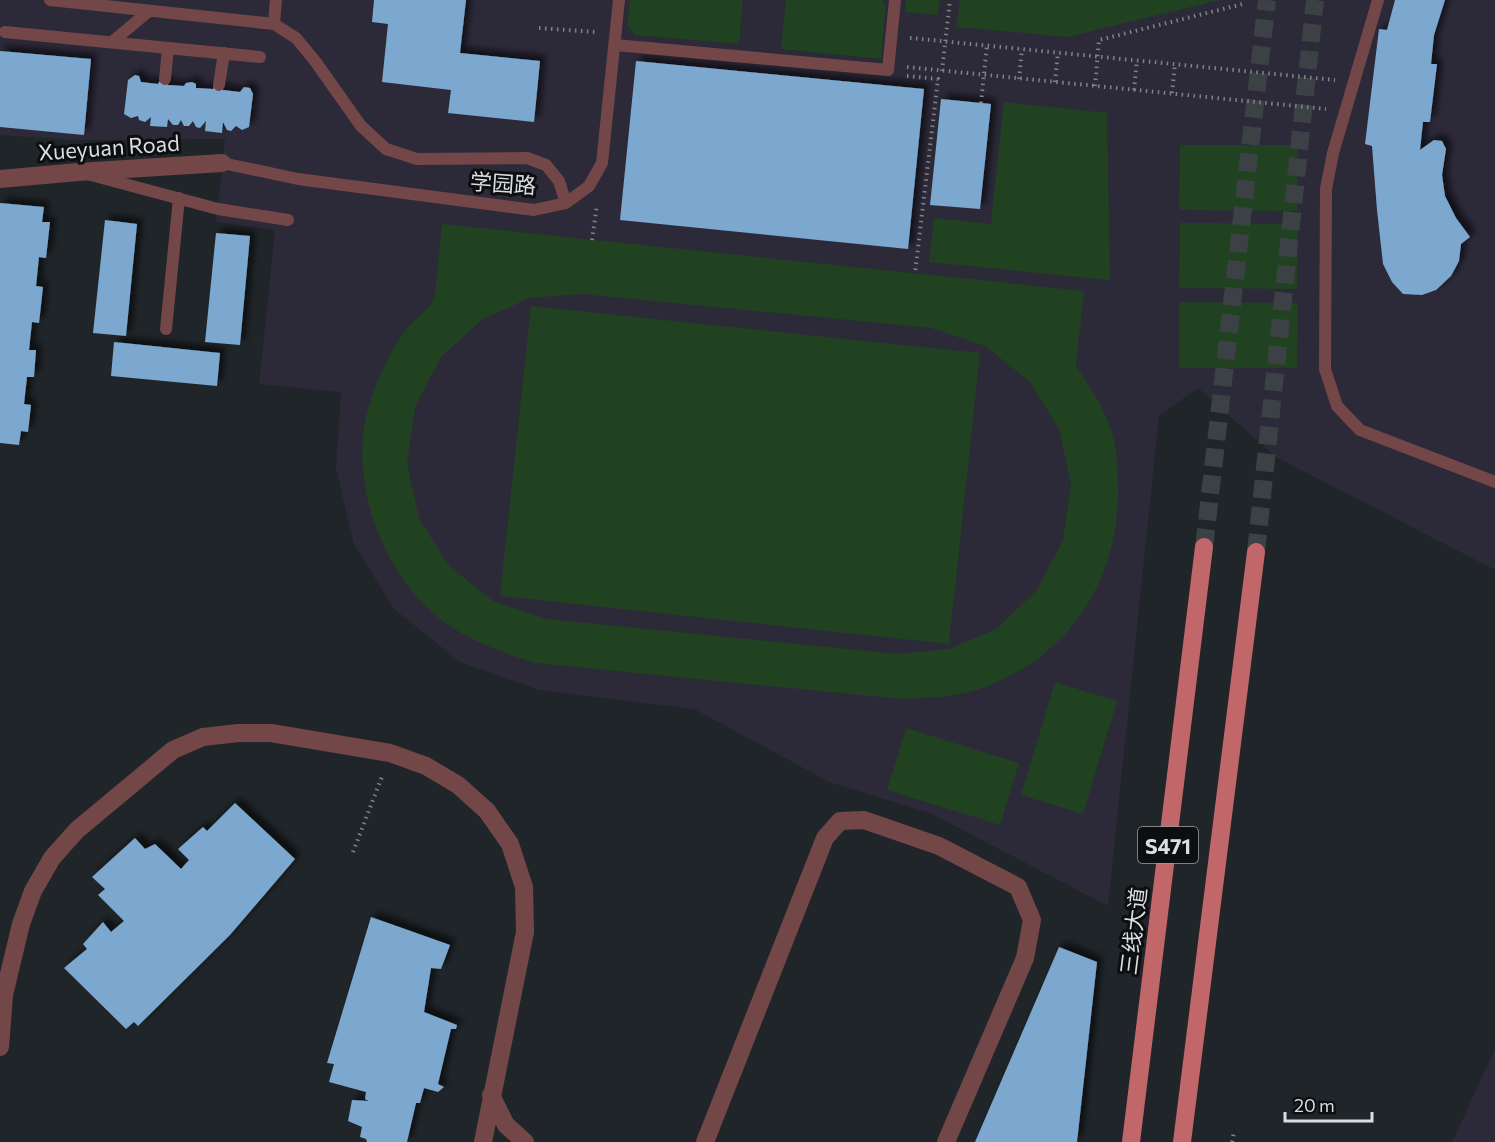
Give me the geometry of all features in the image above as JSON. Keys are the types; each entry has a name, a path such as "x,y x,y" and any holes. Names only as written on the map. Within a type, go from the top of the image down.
{"main road":[{"name":"三线大道","path":"1131,1142 1204,547"},
{"name":"S471","path":"1182,1142 1256,552"}],"street":[{"name":"Xueyuan Road","path":"0,179 222,163"},
{"path":"0,1047 4,995 21,924 33,891 52,858 76,830 173,750 203,738 238,733 271,734 390,753 434,771 458,786 487,812 510,844 524,887 525,932 483,1142"},
{"path":"705,1142 825,837 840,821 864,820 939,846 1018,887 1032,920 1025,958 946,1142"},
{"path":"491,1095 506,1125 525,1142"}],"lane":[{"path":"50,0 274,24 296,38 361,126 386,149 417,159 527,158 546,165 559,181 566,203"},
{"path":"274,24 276,0"},
{"name":"学园路","path":"222,163 298,179 534,210 566,203 589,186 602,163 620,0"},
{"path":"615,39 888,68 895,0"},
{"path":"1378,0 1333,153 1326,189 1325,369 1337,406 1360,430 1495,482"},
{"path":"112,42 149,11"},
{"path":"5,32 260,57"},
{"path":"165,79 168,48"},
{"path":"219,85 224,53"},
{"path":"78,172 218,209 288,220"},
{"path":"166,330 179,198"}],"path":[{"path":"942,71 950,0"},
{"path":"1095,86 1099,40 1243,4"},
{"path":"539,28 615,39"},
{"path":"891,36 1354,81"},
{"path":"981,103 987,45"},
{"path":"1019,79 1022,49"},
{"path":"1054,82 1058,52"},
{"path":"1134,90 1137,60"},
{"path":"1172,93 1175,64"},
{"path":"915,273 939,79 887,74 888,68 942,71 1346,111"},
{"path":"592,240 596,207"},
{"path":"352,852 390,753"},
{"path":"1232,1142 1234,1132"}],"shaded area":[{"path":"0,0 1495,0 1495,570 1276,457 1198,388 1159,416 1108,906 930,813 829,782 694,709 539,690 460,662 394,609 354,544 336,469 341,392 259,384 275,230 216,222 225,139 74,140 0,135"},
{"path":"1495,1049 1495,1142 1452,1142"}],"green space":[{"path":"630,0 743,0 739,44 635,35 627,25"},
{"path":"786,0 881,0 886,5 881,59 781,49"},
{"path":"906,0 939,0 938,15 905,12"},
{"path":"960,0 1219,0 1068,37 956,27"},
{"path":"1004,102 1107,113 1110,280 929,262 934,218 991,224"},
{"path":"1180,145 1298,145 1297,211 1179,210"},
{"path":"1180,223 1298,224 1297,289 1179,288"},
{"path":"442,224 1084,291 1076,366 1110,426 1116,449 1118,489 1116,522 1110,553 1099,582 1085,608 1066,633 1044,654 1018,672 967,693 913,699 536,663 493,648 463,634 428,608 406,584 389,555 375,525 366,492 362,460 364,427 372,396 384,368 393,349 413,321 433,301","holes":["581,294 931,328 985,346 1029,381 1059,429 1071,484 1063,540 1037,590 996,629 949,649 898,654 546,619 493,601 449,566 419,518 407,463 415,407 441,357 483,319 530,298"]},
{"path":"1179,302 1298,303 1297,368 1179,368"},
{"path":"531,306 980,353 949,644 500,596"},
{"path":"1055,682 1117,701 1083,814 1021,795"},
{"path":"906,728 1019,763 1000,825 887,790"}],"building":[{"path":"374,0 466,0 460,53 540,61 534,122 448,113 451,90 382,82 388,24 372,22"},
{"path":"1395,0 1445,0 1434,35 1431,64 1437,64 1430,122 1423,122 1420,150 1434,140 1442,141 1446,149 1442,175 1445,196 1456,218 1470,237 1461,244 1459,261 1451,276 1436,290 1422,295 1403,294 1392,282 1383,264 1372,146 1365,144 1379,29 1387,30"},
{"path":"0,51 91,59 84,135 0,127"},
{"path":"636,61 924,89 908,249 620,220"},
{"path":"135,75 139,76 141,82 158,84 161,79 167,81 168,85 184,86 192,82 196,84 196,88 213,89 214,86 223,90 240,92 244,87 250,88 253,94 249,127 242,130 236,126 231,131 227,130 223,122 222,133 205,131 206,121 200,128 196,127 193,121 189,126 184,126 181,120 178,125 173,125 168,119 167,127 150,126 151,117 145,122 139,120 138,116 131,118 124,114 128,80"},
{"path":"941,99 991,104 980,209 930,205"},
{"path":"0,203 44,207 42,222 50,222 46,258 39,257 36,286 43,287 39,323 32,322 29,350 36,350 34,377 27,377 24,404 31,405 28,432 21,431 19,445 0,443"},
{"path":"105,220 137,224 126,336 93,333"},
{"path":"216,233 250,236 240,345 205,342"},
{"path":"114,342 220,353 217,386 111,376"},
{"path":"235,803 295,859 230,935 138,1026 134,1022 126,1029 64,968 87,949 83,944 103,922 111,932 124,921 98,895 105,889 92,877 135,838 145,849 155,844 181,869 189,860 178,849 203,827 207,831"},
{"path":"371,917 450,945 441,969 431,968 424,1012 457,1025 456,1029 451,1029 438,1084 444,1087 438,1092 424,1088 420,1103 416,1103 407,1142 367,1142 366,1139 360,1137 362,1127 348,1121 352,1100 369,1101 365,1099 366,1092 329,1082 334,1064 327,1063"},
{"path":"1059,947 1097,962 1077,1142 975,1142"}],"tunnel":[{"path":"1204,547 1267,0"},
{"path":"1256,552 1315,0"}]}
